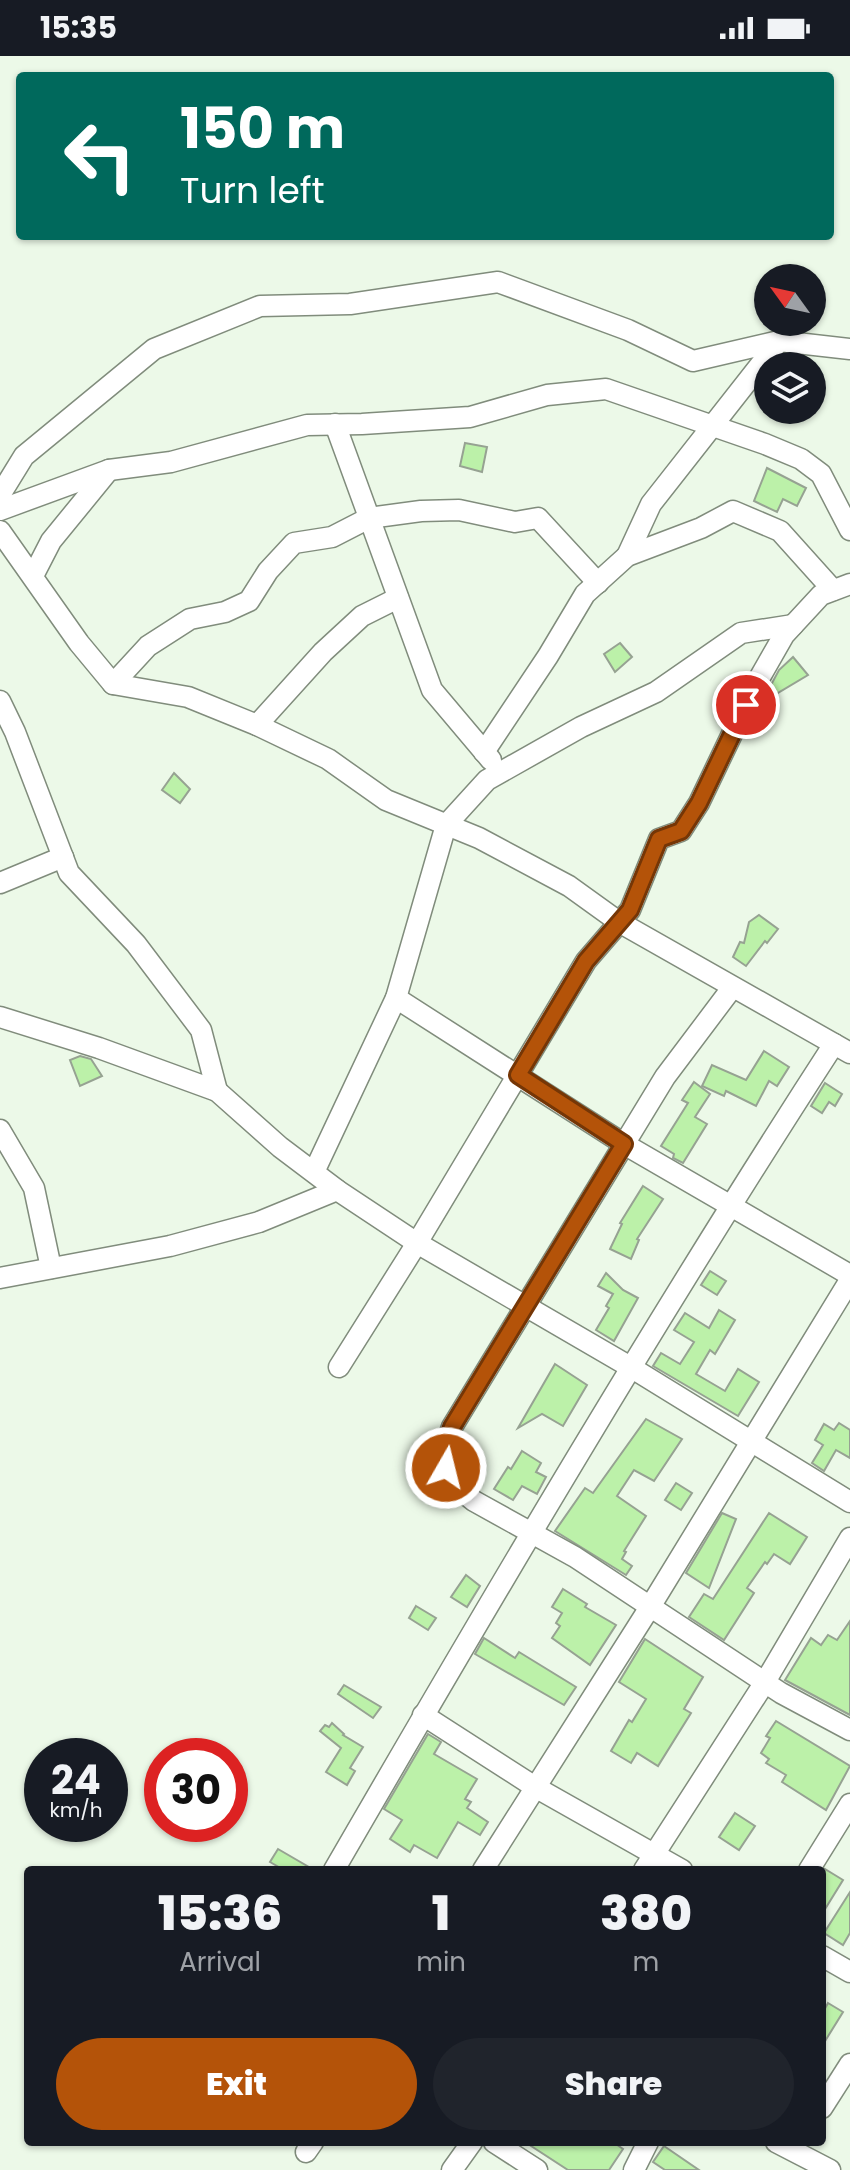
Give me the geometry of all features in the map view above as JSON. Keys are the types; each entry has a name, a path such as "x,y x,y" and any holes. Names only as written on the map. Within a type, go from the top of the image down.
{"street":[{"path":"0,495 24,456 154,349 260,306 350,304 498,282 628,330 693,361 779,341 850,349"},
{"path":"627,556 651,504 779,341"},
{"path":"0,510 109,470 171,462 307,425 470,417 547,395 606,389 801,459 821,474 850,530"},
{"path":"335,424 432,690 501,772"},
{"path":"33,576 51,541 109,470"},
{"path":"113,684 148,646 190,619 225,612 249,601 268,571 294,543 332,537 369,518 459,510 515,522 538,518 598,583"},
{"path":"339,1367 586,961 630,910 659,839 681,831 699,803 756,684 784,635 821,595 842,587 780,531 733,511 701,528 627,556 585,594 484,752"},
{"path":"0,531 79,643 113,684 188,697 328,759 386,800 479,838 569,886 619,922 842,1048 730,1204 423,1715 336,1866"},
{"path":"257,725 323,652 362,616 398,598"},
{"path":"314,1172 396,998 446,825 487,780 581,727 656,692 741,633 793,625"},
{"path":"0,701 69,873 136,944 201,1030 217,1091"},
{"path":"0,883 63,857"},
{"path":"732,988 665,1077 452,1427 444,1450 446,1468 453,1484 474,1501 575,1557 765,1682 850,1730"},
{"path":"396,998 624,1144 850,1277 650,1607 486,1866"},
{"path":"0,1017 99,1048 217,1091 280,1147 337,1190 417,1243 632,1368 850,1502"},
{"path":"0,1130 34,1188 51,1268"},
{"path":"0,1278 185,1242 259,1222 337,1190"},
{"path":"423,1715 650,1861 765,1682 850,1538"},
{"path":"811,1866 850,1804"},
{"path":"826,1958 850,1972"},
{"path":"826,2102 850,2064"},
{"path":"452,2170 469,2146"},
{"path":"500,2146 537,2170"},
{"path":"634,2170 646,2146"},
{"path":"792,2146 830,2170"}],"building":[{"path":"465,443 487,447 482,472 460,466"},
{"path":"767,468 806,488 797,506 783,499 777,512 754,501"},
{"path":"620,643 632,657 615,672 604,654"},
{"path":"793,657 808,675 776,694 771,685 779,670"},
{"path":"174,773 190,789 180,803 162,790"},
{"path":"759,915 778,929 746,966 733,957 740,942 744,943 749,922"},
{"path":"764,1051 789,1067 777,1086 769,1081 756,1106 726,1091 724,1096 702,1086 712,1065 746,1080"},
{"path":"80,1056 91,1059 102,1076 80,1086 70,1060"},
{"path":"694,1082 710,1094 695,1117 707,1124 683,1163 661,1146 688,1103 682,1100"},
{"path":"825,1083 842,1094 835,1106 829,1102 822,1113 811,1106"},
{"path":"643,1186 663,1199 637,1239 631,1259 610,1249 620,1223"},
{"path":"710,1271 726,1281 717,1295 701,1285"},
{"path":"606,1273 623,1290 638,1298 614,1341 596,1330 613,1294 598,1286"},
{"path":"719,1310 735,1320 715,1354 710,1350 696,1374 725,1391 738,1369 759,1382 738,1416 653,1366 661,1353 680,1364 694,1342 674,1330 685,1313 709,1328"},
{"path":"555,1364 587,1385 563,1426 542,1414 518,1428"},
{"path":"646,1419 682,1439 654,1481 634,1470 617,1496 646,1516 624,1551 622,1559 632,1566 626,1575 555,1531 585,1488 593,1493"},
{"path":"839,1423 850,1430 850,1458 836,1450 824,1471 812,1463 823,1445 815,1440 824,1424 834,1430"},
{"path":"522,1451 541,1463 536,1472 546,1477 537,1494 522,1486 513,1500 494,1489"},
{"path":"676,1483 692,1493 681,1510 665,1500"},
{"path":"722,1513 736,1519 709,1588 686,1573"},
{"path":"769,1513 807,1537 790,1564 774,1554 767,1564 765,1562 747,1588 754,1593 724,1640 689,1617 704,1594 713,1599"},
{"path":"466,1575 480,1586 467,1607 451,1597"},
{"path":"563,1589 587,1604 585,1607 616,1625 590,1665 552,1638 560,1626 556,1623 562,1613 552,1607"},
{"path":"416,1606 436,1618 428,1630 409,1618"},
{"path":"850,1621 850,1715 785,1680 811,1638 821,1645 828,1635 837,1640"},
{"path":"484,1638 515,1658 519,1652 576,1687 564,1705 475,1654"},
{"path":"645,1639 703,1677 684,1709 691,1713 658,1766 637,1753 631,1763 611,1751 646,1699 619,1682"},
{"path":"344,1685 381,1707 373,1718 338,1694"},
{"path":"776,1721 850,1766 826,1810 782,1782 786,1775 766,1763 769,1759 761,1753 770,1738 766,1736"},
{"path":"332,1723 343,1735 363,1747 350,1768 355,1771 347,1785 326,1772 341,1748 320,1731"},
{"path":"428,1734 441,1742 434,1754 477,1779 465,1799 471,1802 467,1808 488,1822 480,1835 458,1822 437,1858 414,1845 410,1852 390,1839 402,1820 384,1809"},
{"path":"735,1813 755,1826 739,1850 719,1837"},
{"path":"278,1849 307,1866 277,1866 270,1862"},
{"path":"826,1870 843,1880 826,1908"},
{"path":"850,1892 850,1933 843,1945 826,1934"},
{"path":"828,2003 843,2012 826,2040"},
{"path":"531,2146 619,2146 623,2149 609,2170 568,2170"},
{"path":"664,2146 699,2170 665,2170 653,2162"}],"route":[{"path":"446,1468 444,1450 452,1427 624,1144 518,1075 586,961 630,910 659,839 681,831 699,803 746,705"}]}
